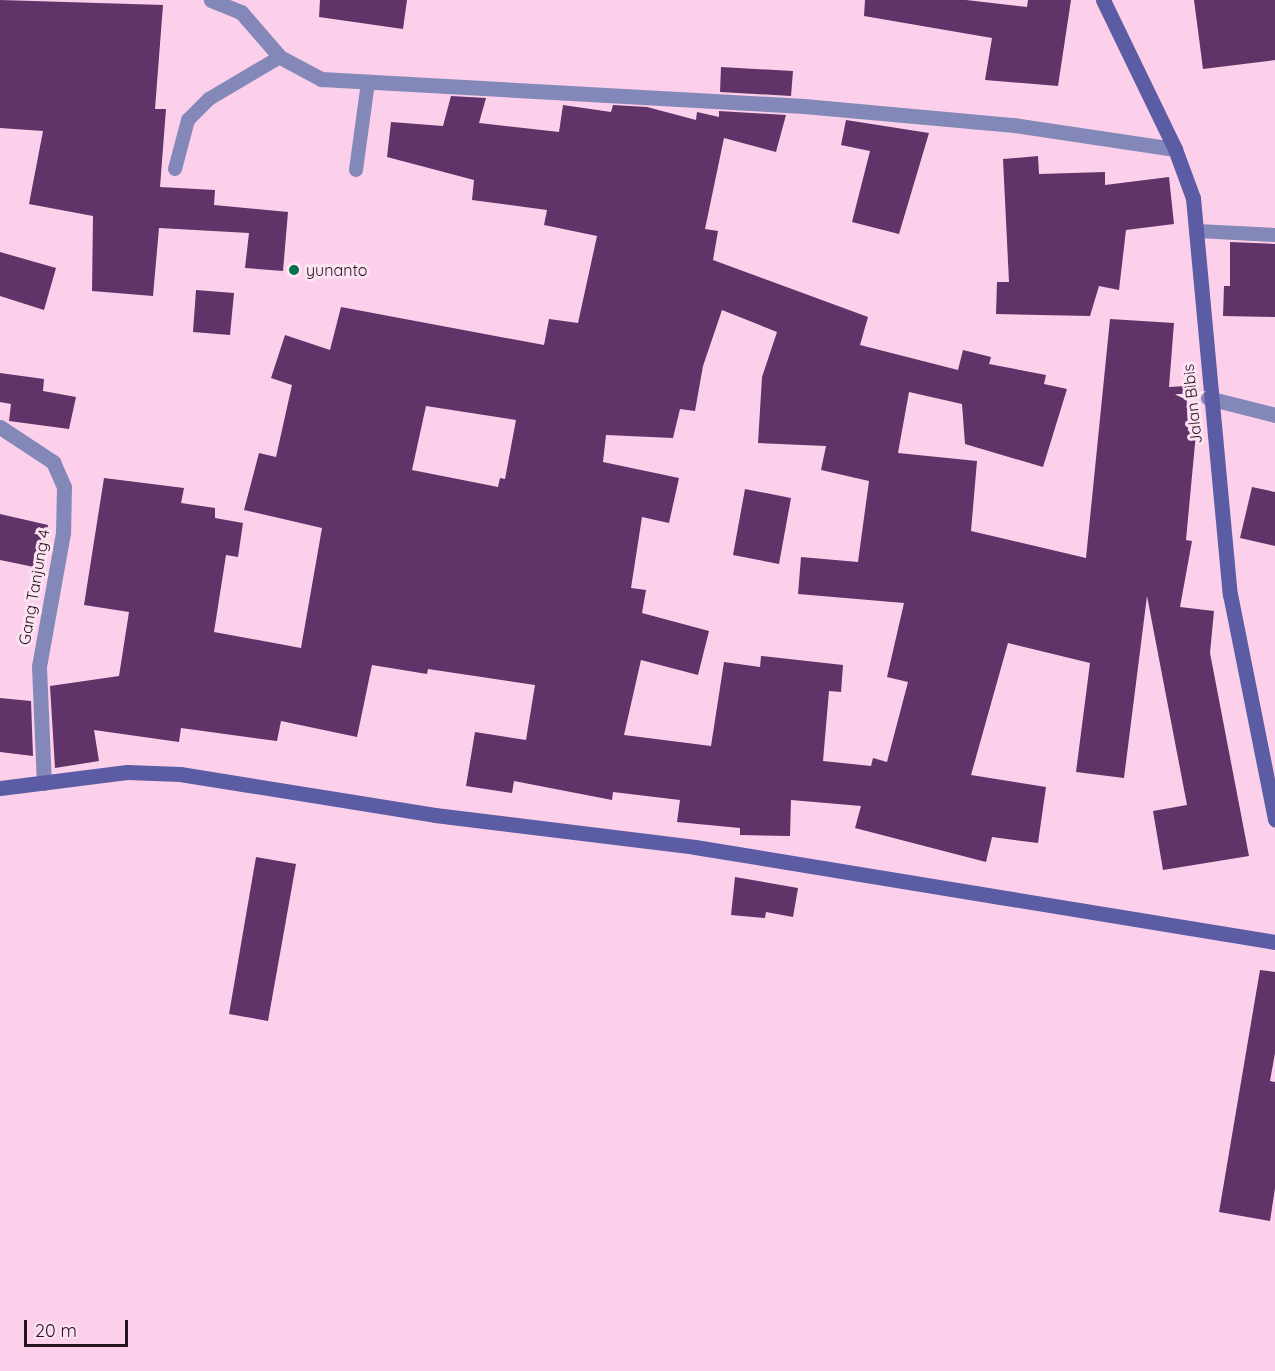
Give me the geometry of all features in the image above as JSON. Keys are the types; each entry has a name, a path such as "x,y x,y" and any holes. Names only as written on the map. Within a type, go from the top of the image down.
{"street":[{"path":"211,0 241,12 280,57 321,79 804,106 1014,124 1175,149"},
{"name":"Jalan Bibis","path":"1103,0 1175,149 1193,198 1198,231 1208,398 1230,594 1275,820"},
{"path":"1208,398 1275,414"},
{"name":"Gang Tanjung 4","path":"0,428 53,462 64,487 63,533 39,666 44,783"},
{"path":"0,788 127,772 180,774 435,815 707,849 1275,942"}],"lane":[{"path":"175,169 188,120 209,99 280,57"},
{"path":"357,170 368,82"},
{"path":"1198,231 1275,236"}],"building":[{"path":"0,0 163,5 155,109 166,109 160,187 215,190 214,205 288,212 283,271 245,268 249,233 159,228 153,296 92,291 93,216 29,204 43,131 0,128"},
{"path":"320,0 407,0 403,29 319,17"},
{"path":"865,0 966,0 1027,7 1028,0 1071,0 1058,86 985,80 992,38 864,16"},
{"path":"1194,0 1275,0 1275,60 1203,69"},
{"path":"721,67 793,71 791,96 720,92"},
{"path":"451,96 486,98 479,123 559,132 563,105 611,112 613,105 647,107 696,120 697,112 719,117 719,111 786,115 776,152 724,138 705,229 718,231 713,260 868,317 860,345 958,370 963,350 991,357 989,364 1046,375 1044,384 1067,389 1043,467 965,444 962,404 909,392 898,453 977,461 971,531 1086,558 1110,319 1174,323 1169,387 1186,386 1188,431 1196,433 1186,540 1192,541 1180,607 1214,611 1210,653 1249,856 1163,870 1153,811 1187,805 1147,596 1124,778 1076,772 1090,663 1008,643 971,775 1046,787 1038,843 992,837 986,862 855,828 861,806 791,800 790,836 740,835 740,828 677,822 680,800 613,792 612,800 514,781 512,793 466,786 475,732 526,740 535,685 428,669 427,674 372,665 357,737 281,721 277,741 181,728 179,742 94,730 99,761 55,768 50,686 119,676 129,612 84,605 104,478 184,488 181,503 215,508 215,518 243,523 238,557 226,555 214,632 301,648 322,528 244,510 259,453 276,457 292,385 271,378 285,335 330,350 341,307 544,345 549,319 578,323 597,236 544,225 547,210 472,200 474,180 387,157 391,122 443,126","holes":["722,310 777,332 762,377 758,443 826,446 821,470 869,481 858,562 801,557 798,594 904,603 887,677 908,682 887,762 873,758 871,766 823,761 829,691 841,692 843,665 761,656 760,667 724,662 711,746 624,735 641,660 698,675 709,631 642,613 646,590 631,588 642,517 669,523 679,478 603,462 606,435 673,438 680,409 695,411 703,366","426,406 516,420 505,479 500,478 498,487 412,470"]},
{"path":"846,120 929,133 899,234 852,222 870,151 841,145"},
{"path":"1038,156 1039,174 1105,172 1105,185 1169,177 1174,224 1126,230 1119,290 1099,286 1090,316 996,314 997,282 1009,282 1003,159"},
{"path":"1230,242 1275,244 1275,317 1223,316 1224,286 1230,286"},
{"path":"0,252 56,268 44,310 0,296"},
{"path":"196,290 234,293 230,335 193,332"},
{"path":"0,373 44,379 43,391 76,397 69,429 9,421 11,404 0,402"},
{"path":"1252,487 1275,492 1275,546 1240,538"},
{"path":"745,489 791,498 779,564 733,555"},
{"path":"0,514 48,525 39,568 0,560"},
{"path":"0,698 31,701 33,756 0,752"},
{"path":"256,857 296,864 268,1021 229,1014"},
{"path":"735,877 798,888 793,917 766,912 765,918 731,915"},
{"path":"1260,970 1275,972 1275,1053 1270,1081 1275,1082 1275,1188 1270,1221 1219,1212"}],"place":[{"name":"yunanto","path":"294,270"}]}
